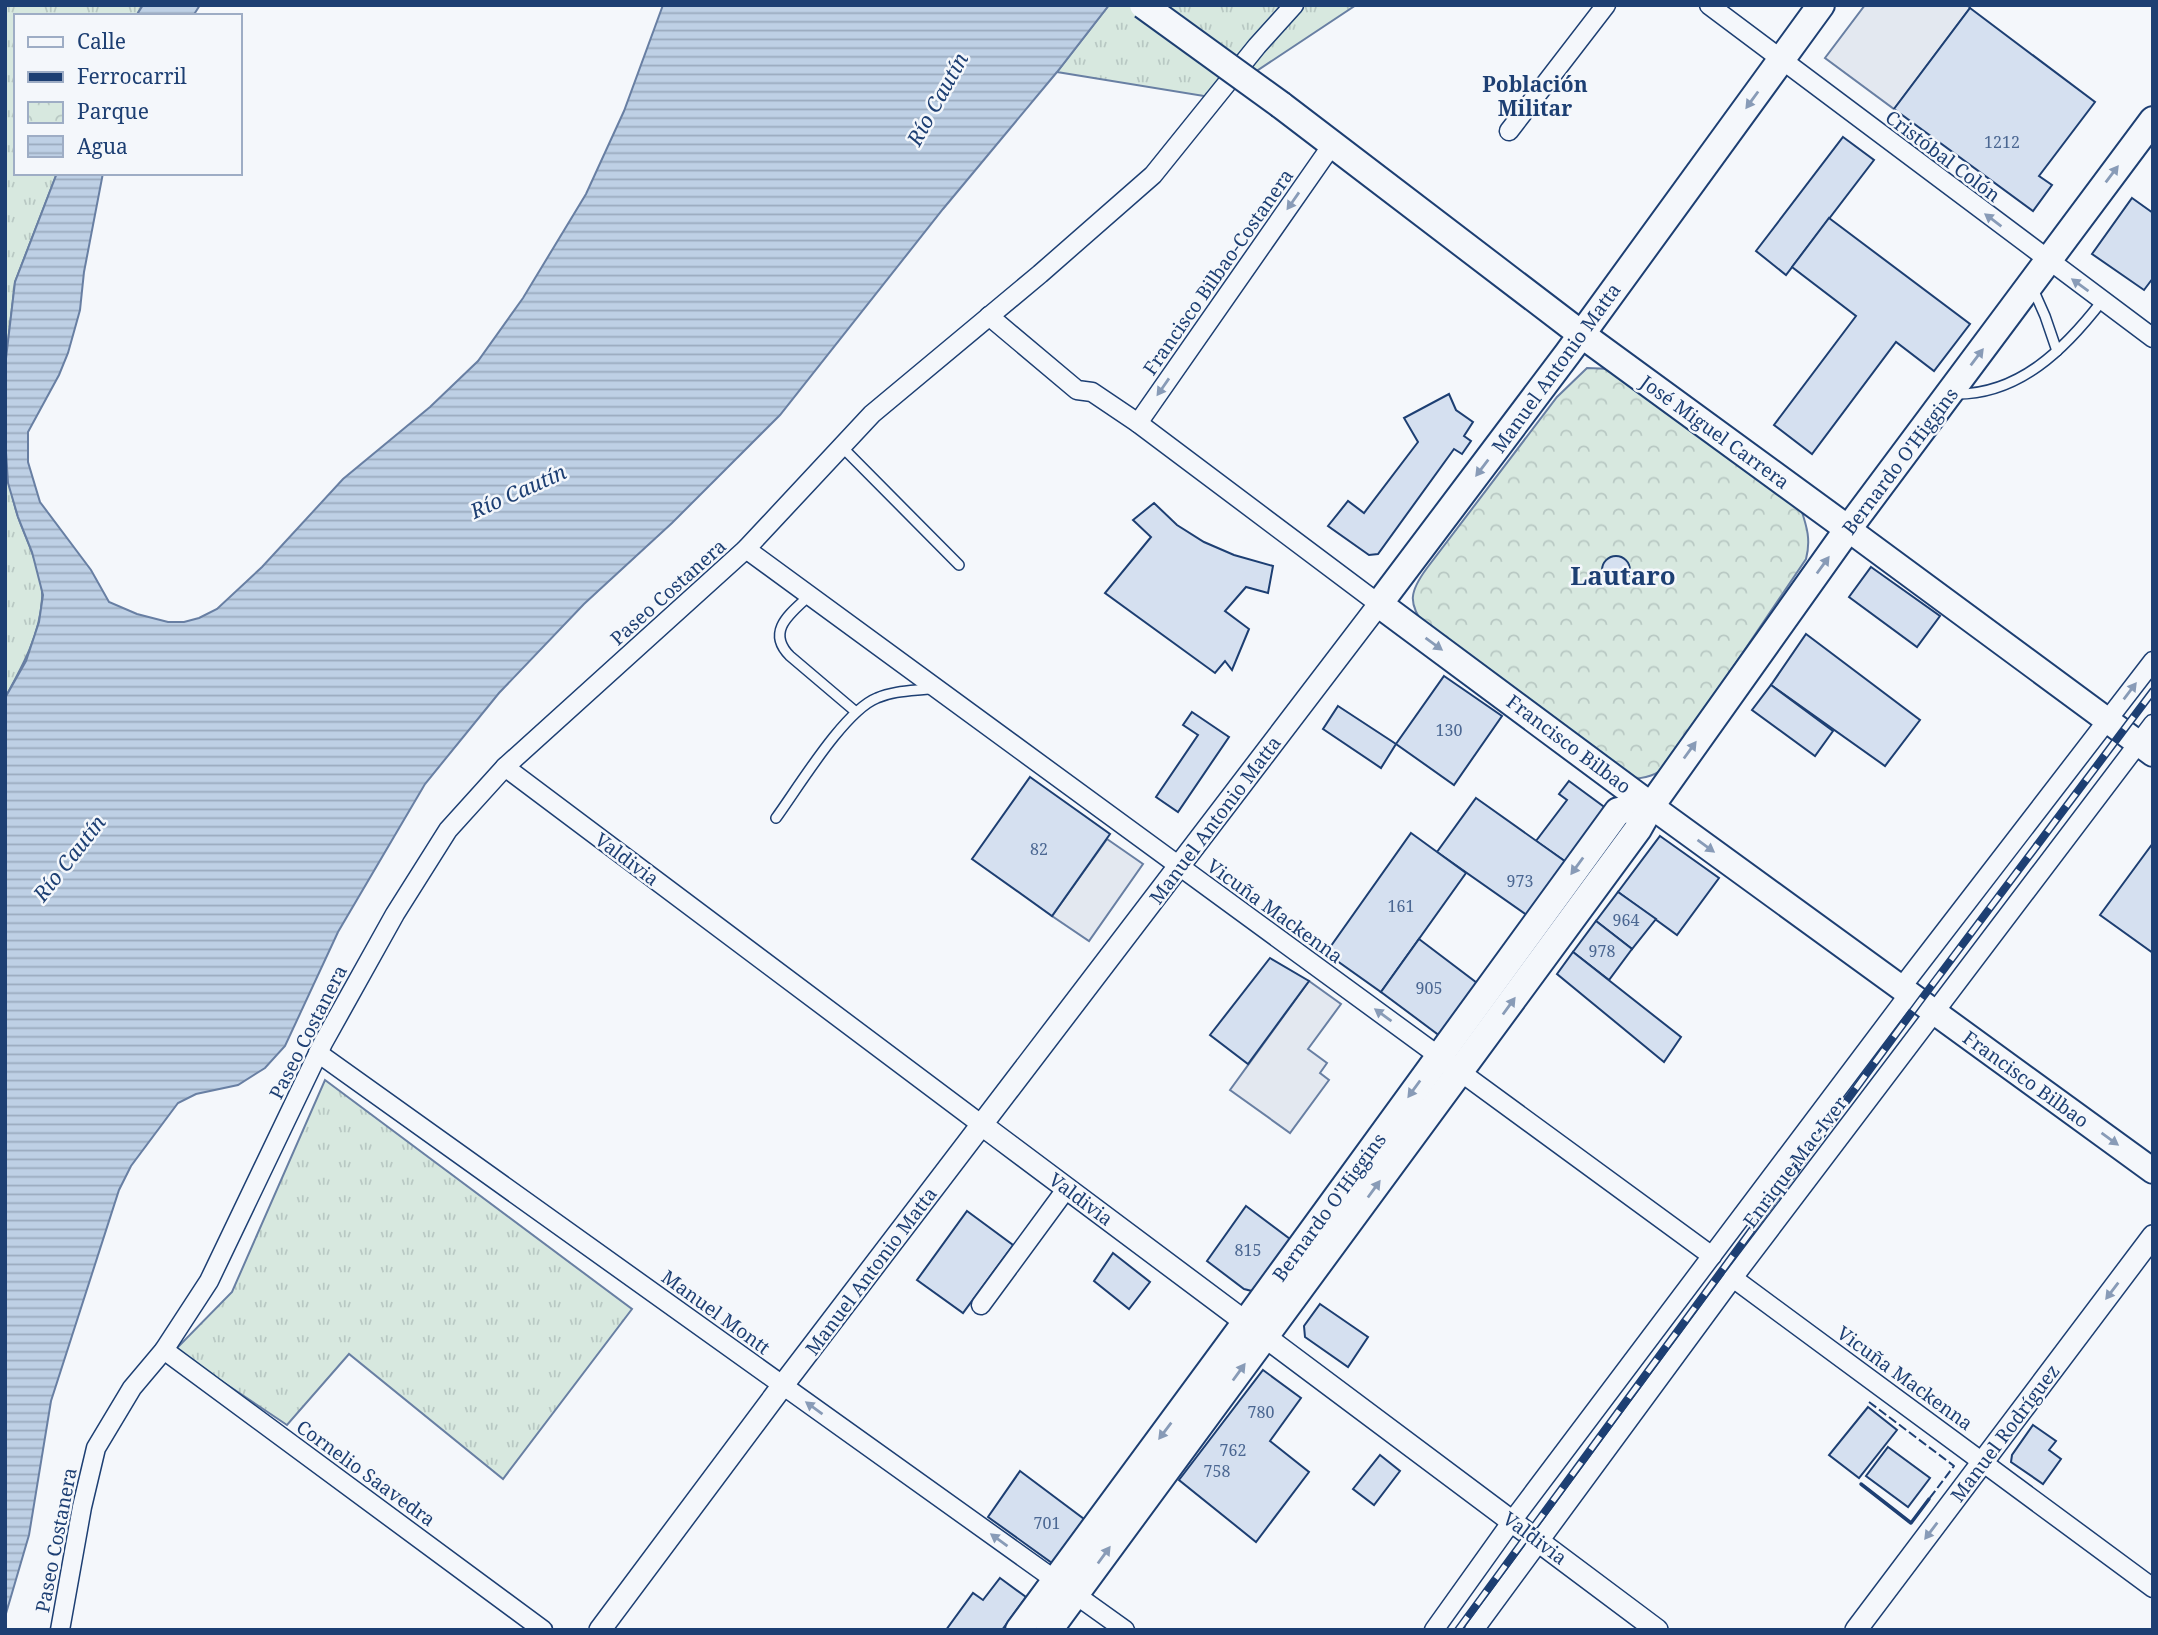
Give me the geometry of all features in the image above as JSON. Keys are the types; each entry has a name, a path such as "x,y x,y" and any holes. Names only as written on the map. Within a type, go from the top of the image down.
{"main road":[{"name":"José Miguel Carrera","path":"1143,5 1281,106 1581,334 2108,720 2148,740"},
{"name":"Manuel Antonio Matta","path":"1380,604 1822,5"},
{"name":"Bernardo O'Higgins","path":"1019,1630 1065,1587 1256,1329 1460,1072 1638,829 1651,806 1848,529 2153,120"},
{"name":"Francisco Bilbao","path":"1380,604 1651,806 2153,1171"},
{"name":"Bernardo O'Higgins","path":"1256,1329 1438,1056 1618,811 1651,806"},
{"name":"Bernardo O'Higgins","path":"1049,1630 1065,1587"}],"street":[{"name":"Paseo Costanera","path":"60,1630 82,1507 96,1448 132,1388 164,1350 209,1281 318,1053 395,914 448,830 505,768 746,549 872,414 1153,175 1257,46 1294,5"},
{"path":"1509,131 1606,5"},
{"name":"Cristóbal Colón","path":"1709,5 2153,338"},
{"name":"Francisco Bilbao-Costanera","path":"1138,423 1332,145"},
{"name":"Francisco Bilbao","path":"989,316 1077,390 1092,392 1138,423 1380,604"},
{"name":"Vicuña Mackenna","path":"746,549 1712,1256"},
{"name":"Manuel Antonio Matta","path":"600,1630 783,1385 1380,604"},
{"name":"Enrique Mac Iver","path":"1434,1630 1905,991 2153,661"},
{"name":"Enrique Mac Iver","path":"1474,1630 1733,1278 2148,740"},
{"name":"Valdivia","path":"505,768 1657,1630"},
{"name":"Manuel Montt","path":"318,1053 1125,1630"},
{"path":"981,1305 1067,1188"},
{"name":"Manuel Rodríguez","path":"1856,1630 2153,1236"},
{"name":"Vicuña Mackenna","path":"1733,1278 2153,1588"},
{"name":"Cornelio Saavedra","path":"164,1350 542,1630"}],"lane":[{"path":"2031,285 2057,351"},
{"path":"1950,394 1975,393 1998,388 2028,374 2082,327 2102,301"},
{"path":"842,447 959,565"},
{"path":"809,596 783,621 780,634 782,646 790,656 856,712"},
{"path":"776,818 842,727 864,704 886,694 936,688"}],"green space":[{"path":"5,5 143,5 137,14 14,14 14,175 56,175 15,282 5,367"},
{"path":"1109,5 1356,5 1216,98 1057,72"},
{"path":"1587,368 1612,369 1801,509 1808,534 1806,559 1671,759 1655,774 1633,779 1425,626 1413,604 1414,590 1427,568 1557,397"},
{"path":"5,437 12,497 37,568 42,599 34,638 5,698"},
{"path":"325,1080 632,1309 503,1479 349,1354 287,1425 175,1350 232,1292"}],"shaded area":[{"path":"1865,5 1967,5 1970,8 1894,109 1825,58"},
{"path":"1107,839 1143,864 1089,941 1052,916"},
{"path":"1309,981 1341,1004 1308,1049 1327,1063 1320,1073 1329,1080 1290,1133 1230,1090"}],"water":[{"path":"143,5 200,5 194,14 137,14"},
{"name":"Río Cautín","path":"663,5 1109,5 780,415 672,523 584,604 499,693 425,784 338,932 285,1046 265,1068 238,1085 196,1094 178,1103 131,1166 119,1190 51,1401 29,1535 5,1617 5,698 26,661 39,622 43,595 32,552 8,483 5,367 15,282 56,175 103,175 84,272 80,310 59,375 28,432 28,462 40,502 91,570 109,602 137,614 168,622 184,622 217,609 262,567 343,479 430,407 478,361 523,298 586,194 624,111"}],"building":[{"path":"1970,8 2095,102 2039,176 2052,185 2033,211 1894,109"},
{"path":"1843,137 1874,160 1786,275 1756,251"},
{"path":"2132,198 2153,213 2153,278 2144,290 2092,254"},
{"path":"1829,218 1970,324 1934,371 1896,342 1812,454 1774,425 1856,316 1792,267"},
{"path":"1449,394 1456,410 1473,422 1464,436 1471,441 1462,454 1454,449 1378,554 1369,555 1328,526 1348,501 1364,513 1418,442 1404,418"},
{"path":"1154,503 1177,525 1204,542 1234,555 1273,566 1268,593 1246,587 1225,611 1249,629 1232,670 1225,661 1215,673 1105,593 1151,537 1133,520"},
{"path":"1616,556 1626,560 1630,570 1626,580 1616,584 1606,580 1602,570 1606,560"},
{"path":"1871,567 1940,616 1917,647 1849,597"},
{"path":"1806,634 1920,720 1885,766 1771,685"},
{"path":"1444,676 1502,716 1454,785 1396,744"},
{"path":"1771,685 1833,731 1815,756 1752,710"},
{"path":"1338,706 1396,744 1381,768 1323,729"},
{"path":"1192,712 1229,737 1178,812 1156,797 1198,735 1183,725"},
{"path":"1030,777 1110,834 1052,916 972,859"},
{"path":"1569,781 1607,809 1566,862 1536,841 1567,800 1559,794"},
{"path":"1476,798 1566,862 1528,916 1437,852"},
{"path":"1411,833 1466,873 1381,992 1326,953"},
{"path":"1660,836 1719,878 1677,935 1618,892"},
{"path":"2153,843 2153,953 2100,915"},
{"path":"1618,892 1656,919 1632,949 1596,921"},
{"path":"1596,921 1632,949 1609,980 1573,952"},
{"path":"1419,939 1477,983 1440,1036 1381,992"},
{"path":"1573,952 1681,1037 1664,1062 1557,974"},
{"path":"1270,958 1309,981 1248,1064 1210,1035"},
{"path":"1246,1206 1290,1239 1252,1291 1244,1289 1207,1261"},
{"path":"967,1211 1013,1245 963,1313 917,1280"},
{"path":"1113,1253 1150,1282 1129,1309 1094,1281"},
{"path":"1320,1304 1368,1337 1348,1367 1305,1337 1304,1326"},
{"path":"1263,1370 1301,1398 1270,1441 1309,1472 1256,1542 1179,1480"},
{"path":"1868,1407 1897,1430 1859,1478 1829,1455"},
{"path":"2033,1425 2056,1441 2049,1450 2061,1459 2043,1484 2011,1462 2012,1455"},
{"path":"1888,1447 1930,1478 1908,1507 1866,1476"},
{"path":"1380,1455 1400,1471 1374,1505 1353,1489"},
{"path":"1020,1471 1084,1519 1052,1563 988,1517"},
{"path":"1000,1578 1026,1597 1002,1630 946,1630 973,1593 983,1600"}],"railway":[{"path":"1458,1630 1920,1001 2153,691"}],"fence":[{"path":"1869,1402 1954,1466 1929,1499"}],"wall":[{"path":"1861,1484 1911,1523 1929,1499"}],"district":[{"name":"Población Militar","path":"1535,96"},
{"name":"Lautaro","path":"1623,575"}]}
